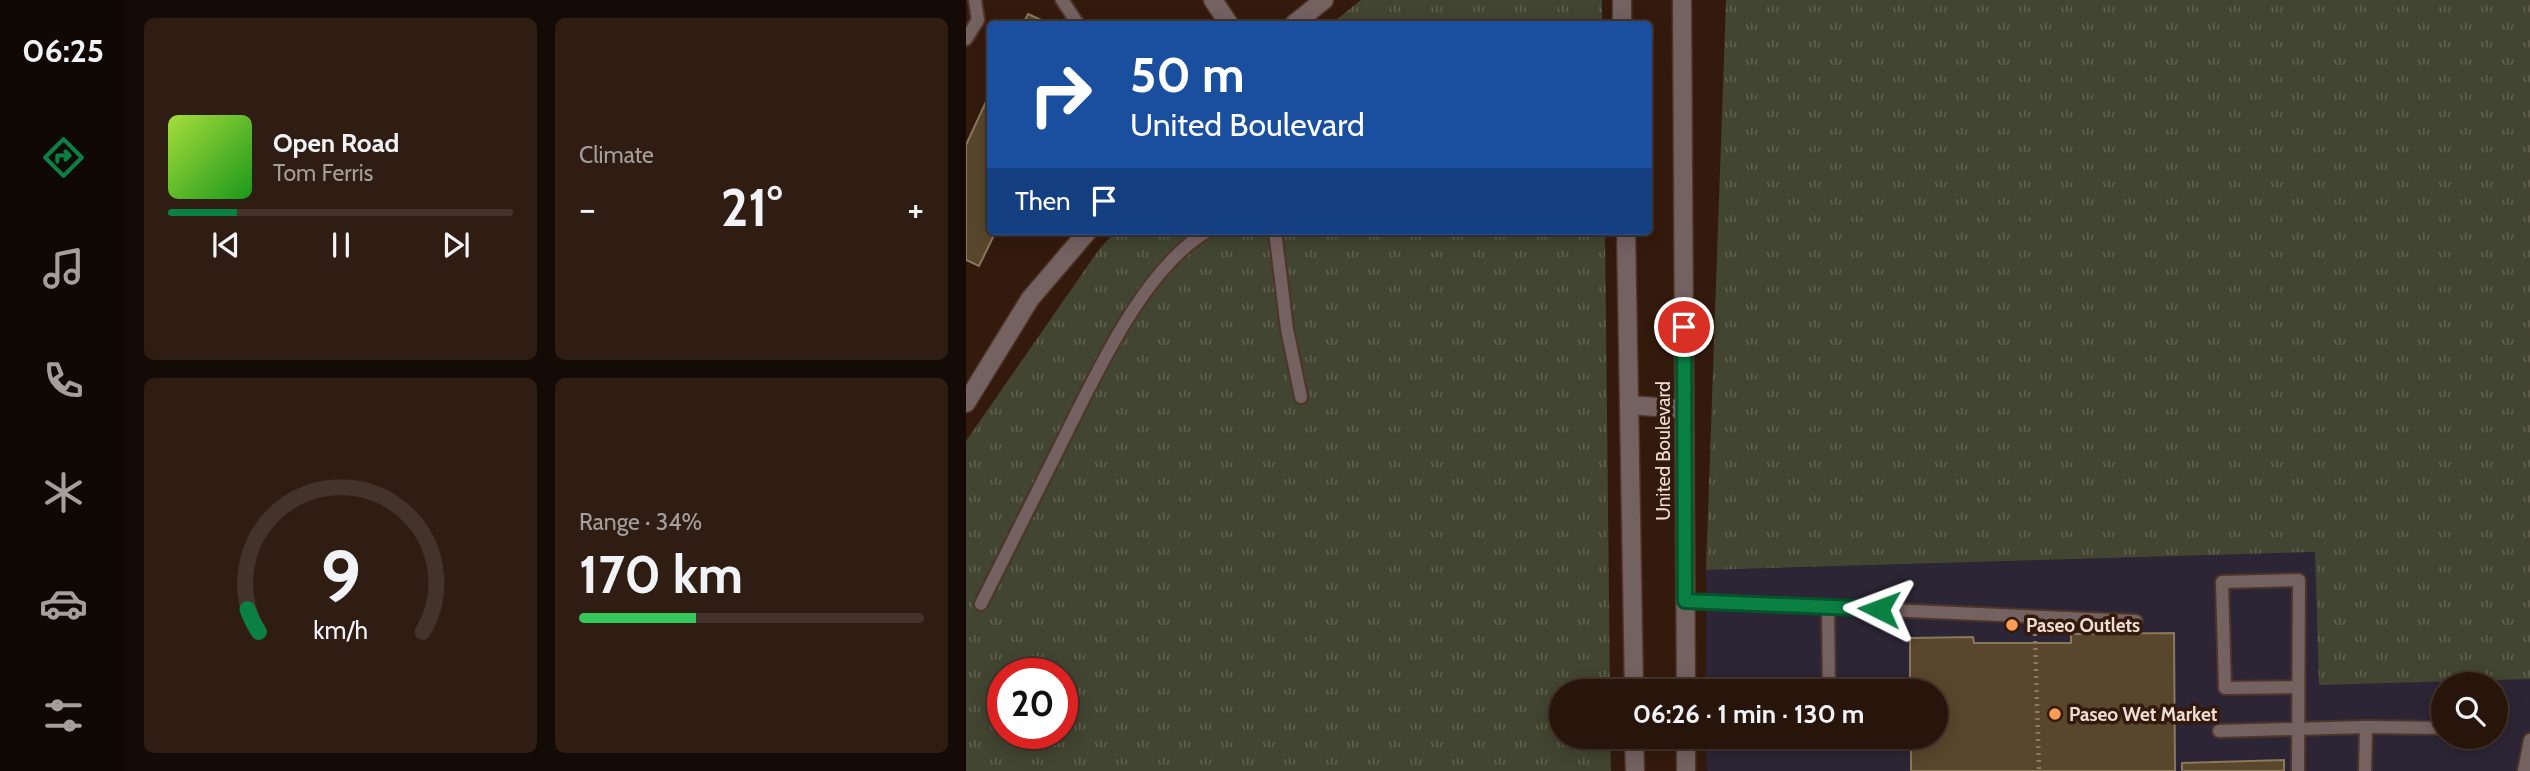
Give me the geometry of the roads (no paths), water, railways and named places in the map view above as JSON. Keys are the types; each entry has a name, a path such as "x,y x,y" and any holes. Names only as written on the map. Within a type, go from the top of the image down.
{"street":[{"path":"1213,0 1227,21"},
{"path":"1298,21 1324,0"},
{"path":"1622,0 1622,21"},
{"name":"United Boulevard","path":"1682,0 1686,679"},
{"path":"966,403 1030,299 1085,235"},
{"name":"United Boulevard","path":"1626,235 1634,679"},
{"path":"1629,405 1684,409"},
{"path":"1634,749 1635,771"},
{"path":"1686,749 1686,771"}],"lane":[{"path":"966,39 978,20 975,0"},
{"path":"1062,0 1076,21"},
{"path":"981,604 1083,401 1134,309 1176,256 1204,235"},
{"path":"1275,235 1287,329 1301,397"},
{"path":"2298,687 2225,688 2222,582 2299,580 2298,771"},
{"path":"1685,601 2136,621"},
{"path":"1828,607 1829,679"},
{"path":"2219,730 2299,727 2431,729"},
{"path":"2365,771 2366,727"},
{"path":"2524,771 2530,740"}],"place":[{"name":"Paseo Outlets","path":"2012,625"},
{"name":"Paseo Wet Market","path":"2055,714"}]}
